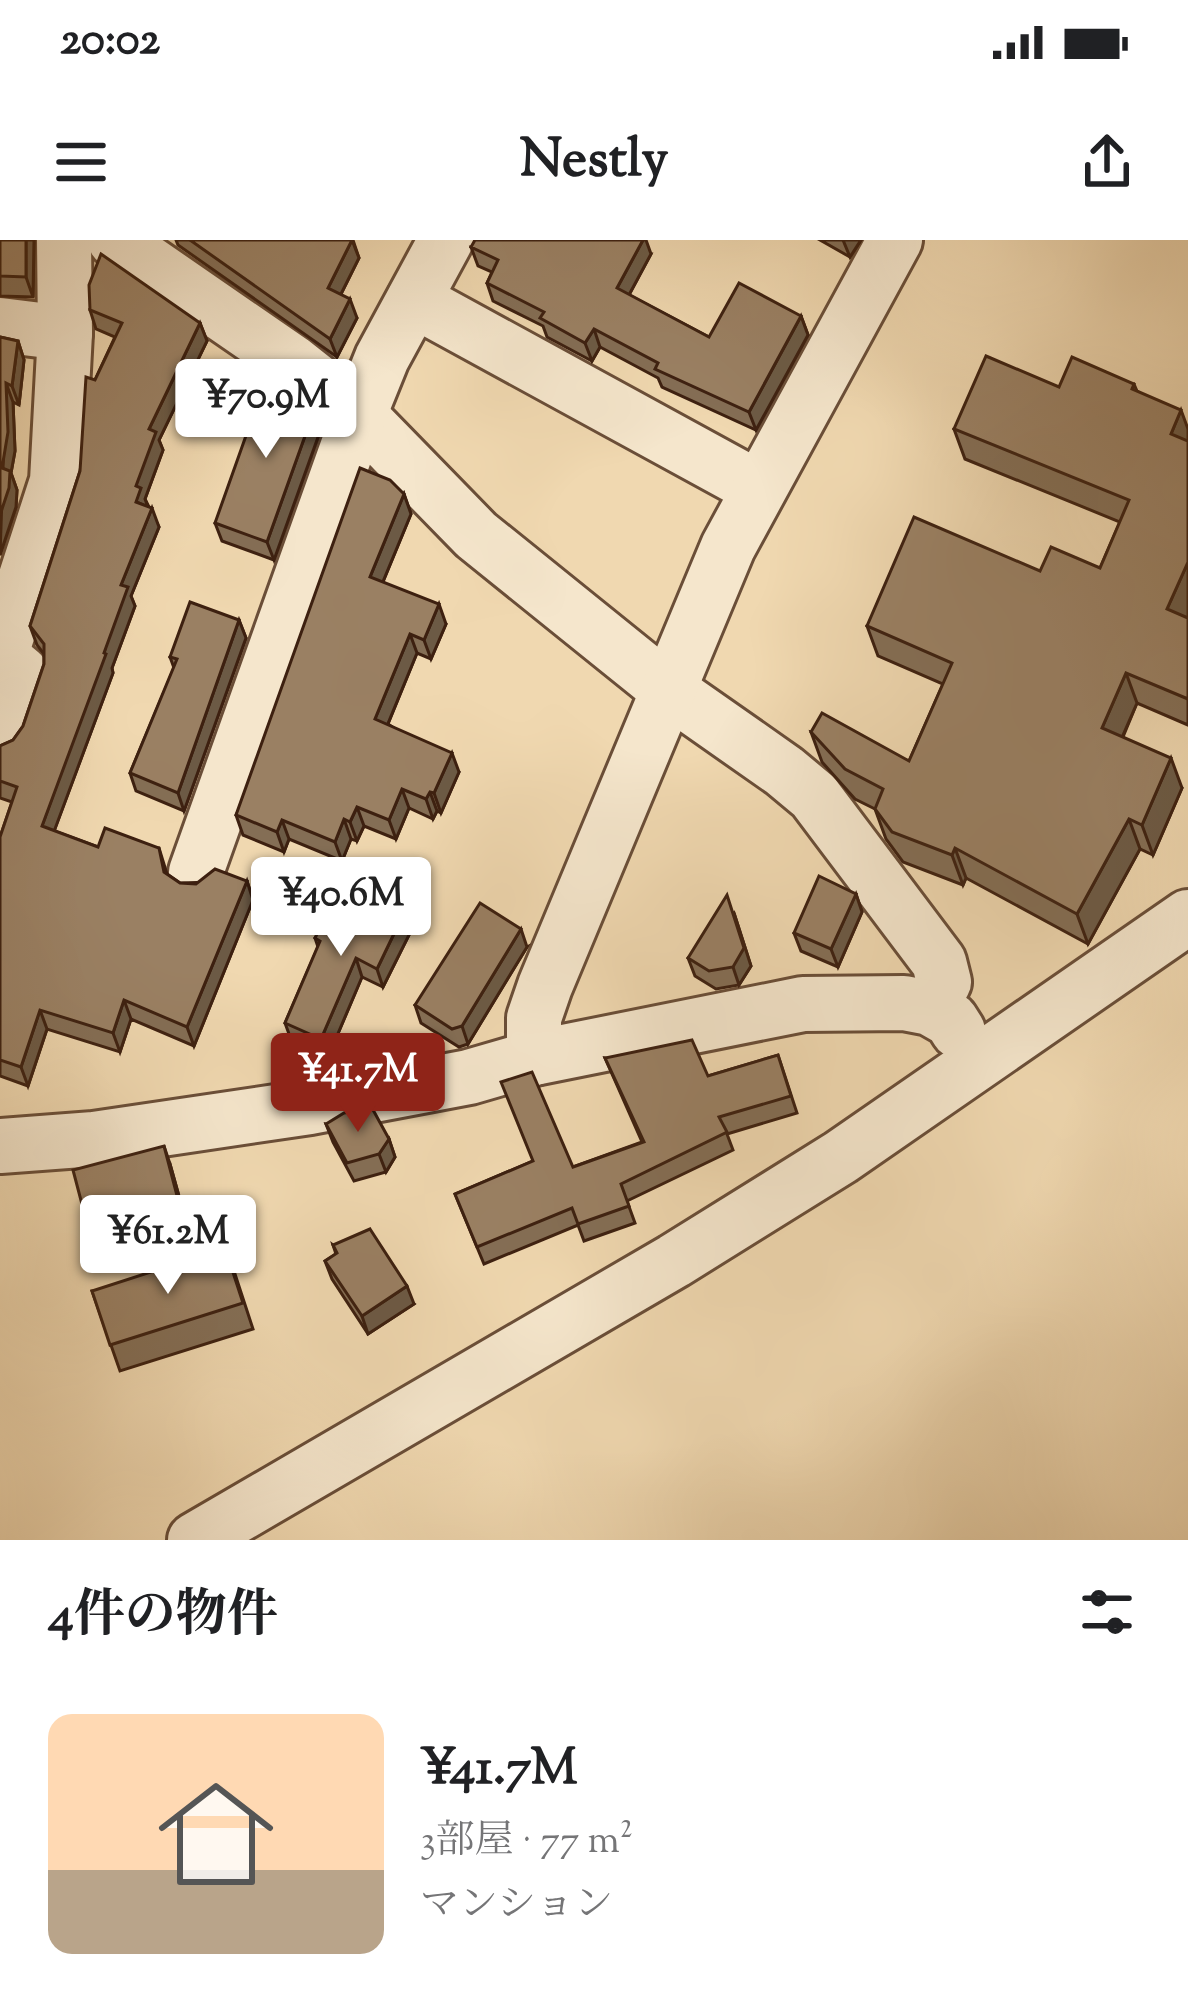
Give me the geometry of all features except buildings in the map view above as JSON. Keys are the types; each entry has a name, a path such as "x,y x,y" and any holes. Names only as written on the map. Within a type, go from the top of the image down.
{"street":[{"path":"0,735 21,674 1,657 57,481 64,240"},
{"path":"116,240 292,362 359,415 476,535 668,689 784,771 826,812 939,962 944,982 930,1008"},
{"path":"196,872 359,415 382,358 446,240"},
{"path":"534,1058 532,1035 539,1002 728,547 895,240"},
{"path":"413,300 758,488"},
{"path":"0,325 64,333"},
{"path":"195,1540 674,1261 841,1157 1188,917"},
{"path":"0,1146 179,1128 469,1077 534,1058 803,1004 904,1003 930,1008 951,1020 972,1067"}]}
